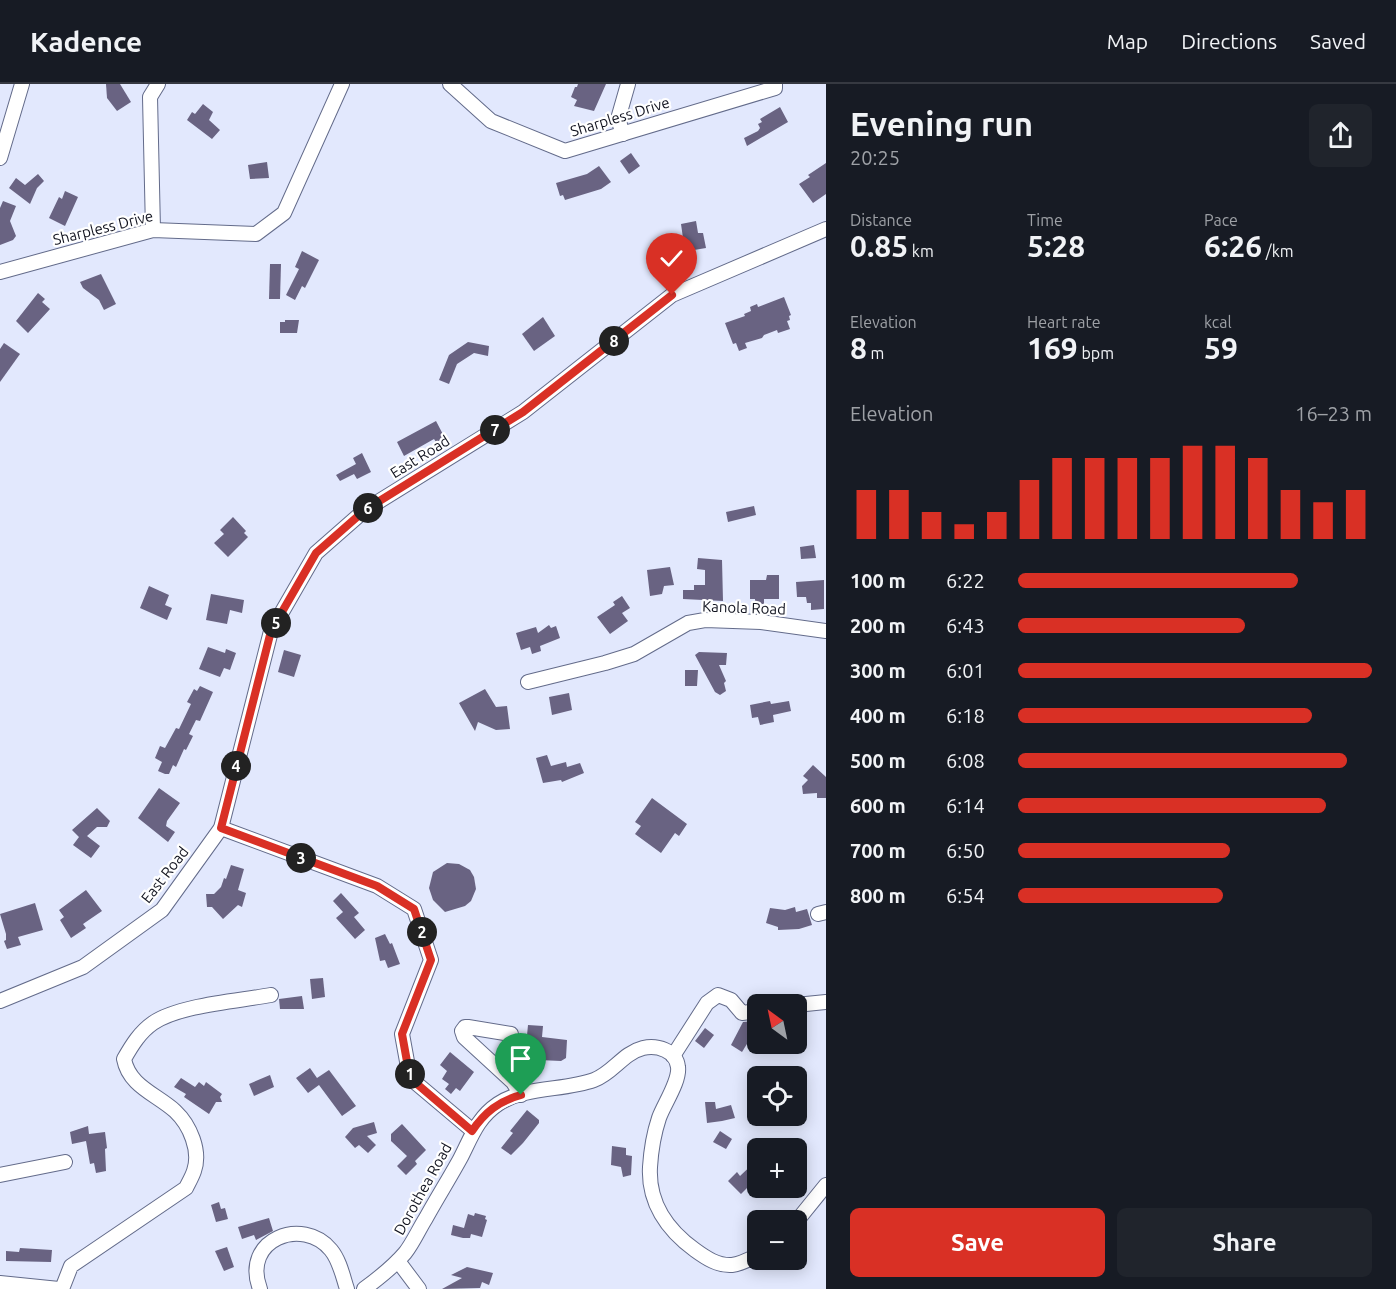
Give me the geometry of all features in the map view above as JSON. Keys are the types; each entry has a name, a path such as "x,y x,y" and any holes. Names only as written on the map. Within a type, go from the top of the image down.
{"street":[{"path":"0,158 22,84"},
{"path":"153,230 150,97 158,84"},
{"name":"Sharpless Drive","path":"0,272 153,230 256,234 284,213 342,84"},
{"name":"Sharpless Drive","path":"450,84 491,120 565,151 775,88 775,84"},
{"path":"623,134 618,119 628,84"},
{"name":"East Road","path":"0,1001 83,967 162,910 221,828 271,631 316,553 365,510 523,412 672,295 826,229"},
{"name":"Kanola Road","path":"528,682 634,654 688,623 705,620 761,622 826,631"},
{"path":"221,828 377,886 414,909 431,960 402,1034 410,1078 472,1131"},
{"path":"0,1283 60,1289 71,1266 186,1188 195,1170 197,1153 187,1126 176,1111 142,1088 126,1070 124,1059 134,1041 153,1023 173,1014 271,995"},
{"path":"747,1012 742,1013 731,1000 718,995 707,1003 673,1056 678,1069 677,1077 658,1120 650,1176 655,1203 673,1232 707,1258 724,1264 747,1259"},
{"path":"807,1004 826,1002"},
{"path":"511,1034 465,1027 462,1031 464,1037 513,1082 521,1095"},
{"name":"Dorothea Road","path":"364,1289 398,1261 407,1250 460,1159 472,1131 485,1114 499,1103 521,1095 579,1085 601,1078 628,1055 644,1048 661,1048 673,1056"},
{"path":"0,1176 65,1162"},
{"path":"806,1210 826,1185"},
{"path":"260,1289 256,1278 256,1260 263,1247 279,1238 296,1234 310,1235 332,1251 347,1289"},
{"path":"398,1261 419,1289"}],"building":[{"path":"106,84 120,84 131,102 117,111 107,98"},
{"path":"578,84 606,84 594,111 574,106 577,100 571,97"},
{"path":"203,104 213,112 209,120 220,130 212,139 187,120 192,112 195,114"},
{"path":"780,107 788,122 747,146 744,138 758,131 760,128 758,124 762,122 760,119"},
{"path":"631,153 640,166 629,174 620,161"},
{"path":"267,162 269,178 250,179 248,165"},
{"path":"826,163 826,194 813,203 799,184"},
{"path":"599,166 611,182 601,189 565,200 563,195 560,196 556,183 587,174"},
{"path":"38,174 44,181 37,188 30,204 9,188 16,178 25,185"},
{"path":"65,191 78,197 65,226 49,218 59,197 62,199"},
{"path":"3,201 16,206 10,221 16,236 13,240 0,245 0,208"},
{"path":"696,221 698,233 703,233 706,248 688,251 687,248 679,249 678,239 683,238 681,224"},
{"path":"302,251 319,260 305,288 302,286 295,300 286,295 299,269 295,267"},
{"path":"270,264 281,264 280,299 269,299"},
{"path":"101,274 116,304 104,310 99,300 83,288 80,282"},
{"path":"38,293 45,299 42,302 50,309 28,333 16,321"},
{"path":"784,297 791,315 790,320 787,321 790,329 778,333 777,330 745,343 747,348 739,351 736,343 733,344 725,323 745,316 744,314 751,311 750,307 757,304 758,307"},
{"path":"543,317 555,336 534,351 522,334"},
{"path":"285,320 299,320 297,333 280,333 280,322 285,322"},
{"path":"468,342 489,346 488,356 474,353 457,364 449,384 439,380 449,355"},
{"path":"4,343 20,354 0,382 0,349"},
{"path":"436,421 448,444 440,448 434,439 404,456 397,442"},
{"path":"362,453 371,472 357,479 354,474 340,481 336,475 356,464 353,458"},
{"path":"754,506 756,515 728,522 726,512"},
{"path":"233,517 246,531 244,533 248,537 228,557 214,543 224,534 220,530"},
{"path":"814,545 816,558 801,559 800,547"},
{"path":"698,558 722,560 723,601 683,599 683,590 694,590 694,585 705,585 705,570 697,569"},
{"path":"670,567 674,585 664,586 662,594 650,596 647,570"},
{"path":"767,575 779,575 779,599 764,599 764,604 755,605 755,599 750,599 750,580 766,580"},
{"path":"824,580 824,609 811,610 811,603 807,603 806,597 797,597 796,582"},
{"path":"149,586 169,595 165,605 172,608 167,620 140,608"},
{"path":"211,594 244,600 242,613 230,610 227,624 206,620"},
{"path":"622,596 630,608 622,613 628,621 610,634 597,617 615,605 613,602"},
{"path":"549,625 551,628 556,626 560,638 540,646 541,651 532,654 530,647 521,650 516,633 536,627 538,633"},
{"path":"208,647 225,653 226,649 236,653 230,670 224,668 220,677 199,669"},
{"path":"284,650 301,655 294,677 278,672"},
{"path":"699,652 727,653 726,665 719,665 726,681 724,683 726,691 720,695 715,692 695,655"},
{"path":"685,670 698,670 697,686 685,686"},
{"path":"200,686 213,692 200,721 196,720 189,734 193,736 176,767 173,765 169,774 158,771 162,762 155,758 160,746 165,748 176,728 179,729 191,704 187,702 194,689 197,691"},
{"path":"485,689 496,707 507,706 510,729 496,730 478,722 475,731 459,703"},
{"path":"569,693 572,710 552,715 549,697"},
{"path":"770,701 771,704 789,701 791,711 773,715 774,722 760,725 758,717 752,718 750,705"},
{"path":"547,755 551,766 566,762 567,767 580,763 584,773 562,782 561,780 543,783 536,758"},
{"path":"813,765 826,777 826,798 817,798 817,793 803,794 802,786 808,780 803,776"},
{"path":"159,788 180,803 167,821 166,826 175,832 168,842 138,818"},
{"path":"652,798 687,824 679,836 675,833 661,853 635,834 641,826 635,822"},
{"path":"97,808 110,821 107,827 97,827 87,836 100,846 91,858 73,845 79,837 72,830"},
{"path":"447,863 459,864 470,870 476,889 471,901 465,906 445,912 433,900 429,888 433,872"},
{"path":"231,865 244,869 238,890 246,893 242,907 238,905 223,919 212,907 207,907 206,894 214,894 221,887"},
{"path":"86,890 102,911 83,924 86,928 71,938 60,920 64,917 59,910"},
{"path":"341,893 359,913 354,917 365,930 355,939 336,918 343,912 333,901"},
{"path":"35,903 43,930 18,937 21,945 7,949 4,941 6,934 0,914"},
{"path":"795,907 796,912 807,909 812,925 799,929 778,930 778,927 766,923 770,908 785,910"},
{"path":"385,934 390,944 392,943 400,964 388,968 385,960 380,961 375,938"},
{"path":"323,978 325,997 312,999 310,979"},
{"path":"302,996 304,1009 280,1009 279,999"},
{"path":"743,1022 747,1022 747,1044 742,1052 731,1045"},
{"path":"528,1025 543,1026 542,1037 567,1040 566,1058 561,1061 539,1060 539,1057 525,1056"},
{"path":"705,1028 714,1035 704,1048 695,1041"},
{"path":"450,1052 474,1072 460,1091 456,1088 451,1094 445,1089 449,1084 442,1079 447,1071 440,1065"},
{"path":"310,1068 317,1078 329,1070 356,1106 342,1116 319,1085 308,1093 296,1078"},
{"path":"270,1075 274,1087 254,1096 249,1084"},
{"path":"181,1078 195,1087 199,1082 204,1086 206,1082 222,1094 220,1097 222,1102 216,1102 209,1114 184,1097 186,1094 174,1087"},
{"path":"705,1102 715,1102 716,1109 731,1105 735,1118 707,1123"},
{"path":"527,1110 539,1120 539,1123 511,1155 501,1148 513,1133 510,1131"},
{"path":"374,1122 377,1133 367,1136 376,1145 368,1153 359,1145 355,1148 345,1137 353,1128"},
{"path":"402,1124 426,1150 406,1175 397,1166 407,1156 391,1141 391,1134"},
{"path":"88,1126 89,1134 105,1132 106,1171 96,1173 94,1163 90,1164 86,1141 72,1144 70,1132"},
{"path":"720,1131 732,1139 726,1149 713,1142"},
{"path":"612,1146 626,1148 626,1155 632,1156 631,1175 623,1177 621,1167 611,1165"},
{"path":"747,1169 747,1188 741,1194 728,1181 737,1172 740,1176"},
{"path":"219,1202 221,1209 225,1208 228,1219 216,1222 211,1205"},
{"path":"475,1213 486,1216 482,1237 471,1234 470,1238 451,1235 453,1225 464,1228 468,1214 474,1216"},
{"path":"269,1218 273,1231 256,1240 254,1235 242,1239 238,1227"},
{"path":"227,1247 234,1267 224,1271 215,1251"},
{"path":"20,1248 52,1250 51,1262 6,1261 6,1251 19,1252"},
{"path":"467,1267 493,1273 489,1285 482,1282 480,1288 442,1289 462,1278 451,1275"}],"route":[{"path":"521,1095 499,1103 485,1114 472,1131 410,1078 402,1034 431,960 414,909 377,886 221,828 271,631 316,553 365,510 523,412 672,295"}]}
